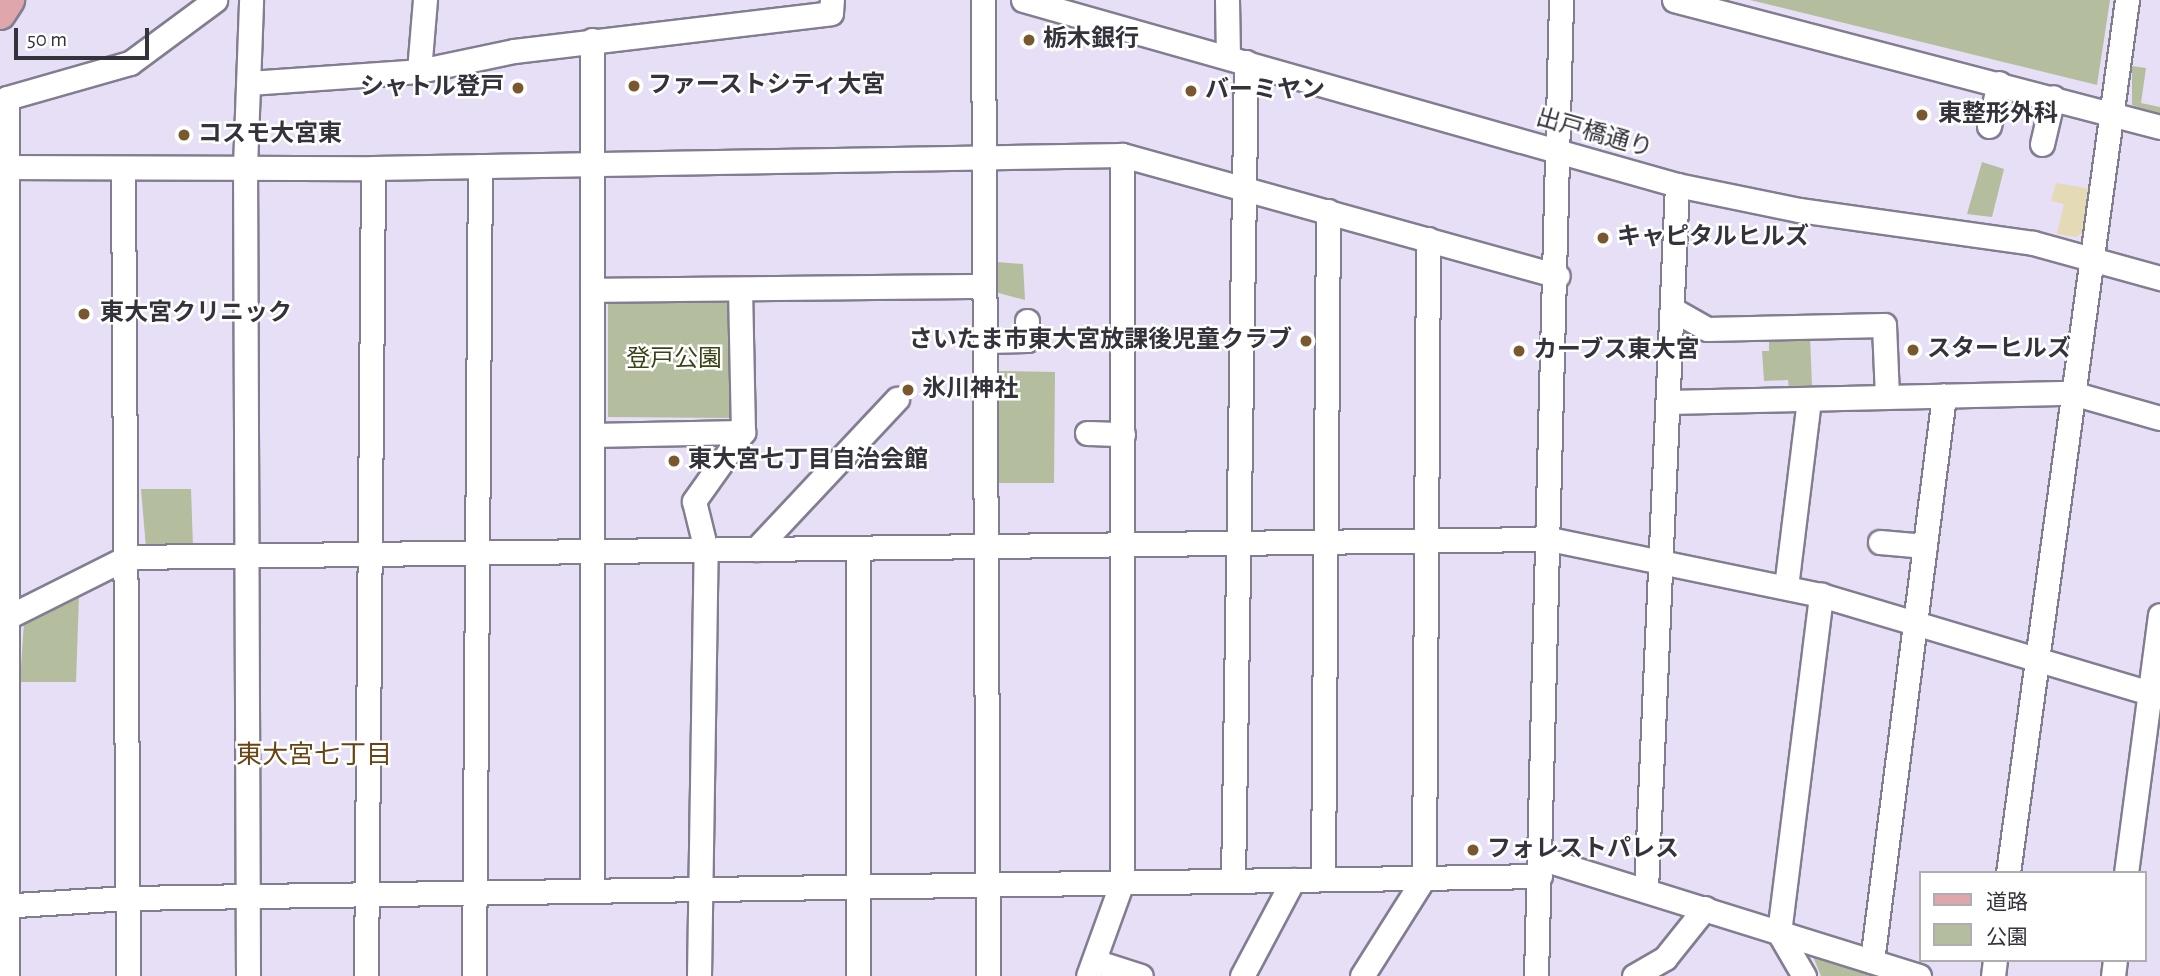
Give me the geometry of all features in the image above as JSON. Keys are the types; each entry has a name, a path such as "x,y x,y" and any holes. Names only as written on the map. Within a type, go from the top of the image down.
{"main road":[{"path":"0,14 9,0"}],"street":[{"path":"7,976 4,906 2,328 3,168 7,98 130,63 215,0"},
{"path":"248,976 249,556 245,167 251,0"},
{"path":"419,71 425,0"},
{"path":"248,83 419,71 592,40 831,13 832,0"},
{"path":"983,0 988,976"},
{"name":"出戸橋通り","path":"1023,0 1677,185 1799,210 1984,233 2091,258 2160,278"},
{"path":"1227,0 1237,59 1244,186 1233,881"},
{"path":"1536,976 1557,276 1561,0"},
{"path":"1674,0 1737,8 2160,127"},
{"path":"2008,871 2127,0"},
{"path":"592,40 592,890"},
{"path":"1989,125 1999,83"},
{"path":"2042,144 2053,97"},
{"path":"3,168 373,168 592,162 984,159 1122,155 1244,186 1557,276"},
{"path":"1122,155 1122,882 1091,969 1141,976"},
{"path":"474,976 480,166"},
{"path":"123,168 128,557 128,976"},
{"path":"366,976 373,168"},
{"path":"1646,889 1677,185"},
{"path":"1322,879 1328,211"},
{"path":"1362,976 1424,878 1429,540 1428,239"},
{"path":"592,290 984,286"},
{"path":"699,976 705,889 706,550 694,501 743,432 740,289"},
{"path":"1672,309 1707,329 1884,325 1887,397"},
{"path":"985,341 1027,340 1027,321"},
{"path":"1668,402 2072,393 2160,418"},
{"path":"1872,961 1944,396"},
{"path":"756,549 897,399"},
{"path":"1786,587 1809,400"},
{"path":"592,435 743,432"},
{"path":"1087,433 1124,434"},
{"path":"4,619 128,557 1550,538 1661,557 1821,595 2155,695"},
{"path":"1880,542 1925,546"},
{"path":"858,548 859,976"},
{"path":"1804,976 1779,933 1821,595"},
{"path":"2126,871 2155,695 2160,615"},
{"path":"4,906 128,898 1424,878 1540,867 1646,889 1919,976"},
{"path":"1242,976 1293,880"},
{"path":"1634,976 1665,958 1705,908"}],"green space":[{"path":"1750,0 2110,0 2097,85"},
{"path":"2132,66 2146,68 2141,103 2160,107 2160,115 2132,105"},
{"path":"1982,162 2004,169 1992,217 1967,214"},
{"path":"996,262 1023,264 1025,300 995,292"},
{"name":"登戸公園","path":"608,299 731,303 734,418 608,417"},
{"path":"1810,336 1812,386 1789,390 1788,380 1764,381 1762,351 1769,351 1769,338"},
{"path":"998,371 1055,372 1054,483 996,483"},
{"path":"141,489 191,489 193,547 146,548"},
{"path":"79,595 76,682 20,682 24,622"},
{"path":"1812,954 1886,976 1821,976"}],"sand":[{"path":"2056,183 2091,189 2083,232 2076,237 2057,234 2064,204 2051,201"}],"place":[{"name":"栃木銀行","path":"1029,40"},
{"name":"ファーストシティ大宮","path":"634,86"},
{"name":"シャトル登戸","path":"518,88"},
{"name":"バーミヤン","path":"1191,91"},
{"name":"東整形外科","path":"1922,115"},
{"name":"コスモ大宮東","path":"184,135"},
{"name":"キャピタルヒルズ","path":"1603,238"},
{"name":"東大宮クリニック","path":"84,314"},
{"name":"さいたま市東大宮放課後児童クラブ","path":"1306,341"},
{"name":"スターヒルズ","path":"1913,350"},
{"name":"カーブス東大宮","path":"1519,351"},
{"name":"氷川神社","path":"908,390"},
{"name":"東大宮七丁目自治会館","path":"674,461"},
{"name":"フォレストパレス","path":"1473,850"}],"district":[{"name":"東大宮七丁目","path":"314,756"}]}
